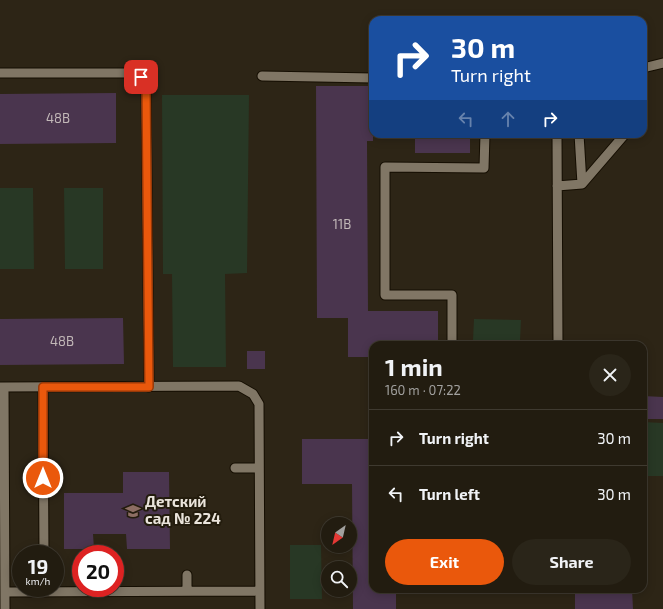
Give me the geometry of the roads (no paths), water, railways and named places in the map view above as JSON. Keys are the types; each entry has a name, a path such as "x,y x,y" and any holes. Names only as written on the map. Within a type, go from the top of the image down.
{"lane":[{"path":"647,67 663,63"},
{"path":"0,73 131,73 144,81 146,85 149,387"},
{"path":"262,76 369,78"},
{"path":"452,341 452,295 385,295 385,167 484,168 485,138"},
{"path":"557,138 558,341"},
{"path":"579,138 582,184"},
{"path":"557,186 582,184 621,138"},
{"path":"5,609 2,387 239,386 252,394 259,404 260,609"},
{"path":"43,387 44,545"},
{"path":"234,468 259,468"},
{"path":"187,575 187,591"},
{"path":"64,590 260,591"},
{"path":"5,592 12,592"}],"place":[{"name":"Детский сад № 224","path":"133,511"}]}
